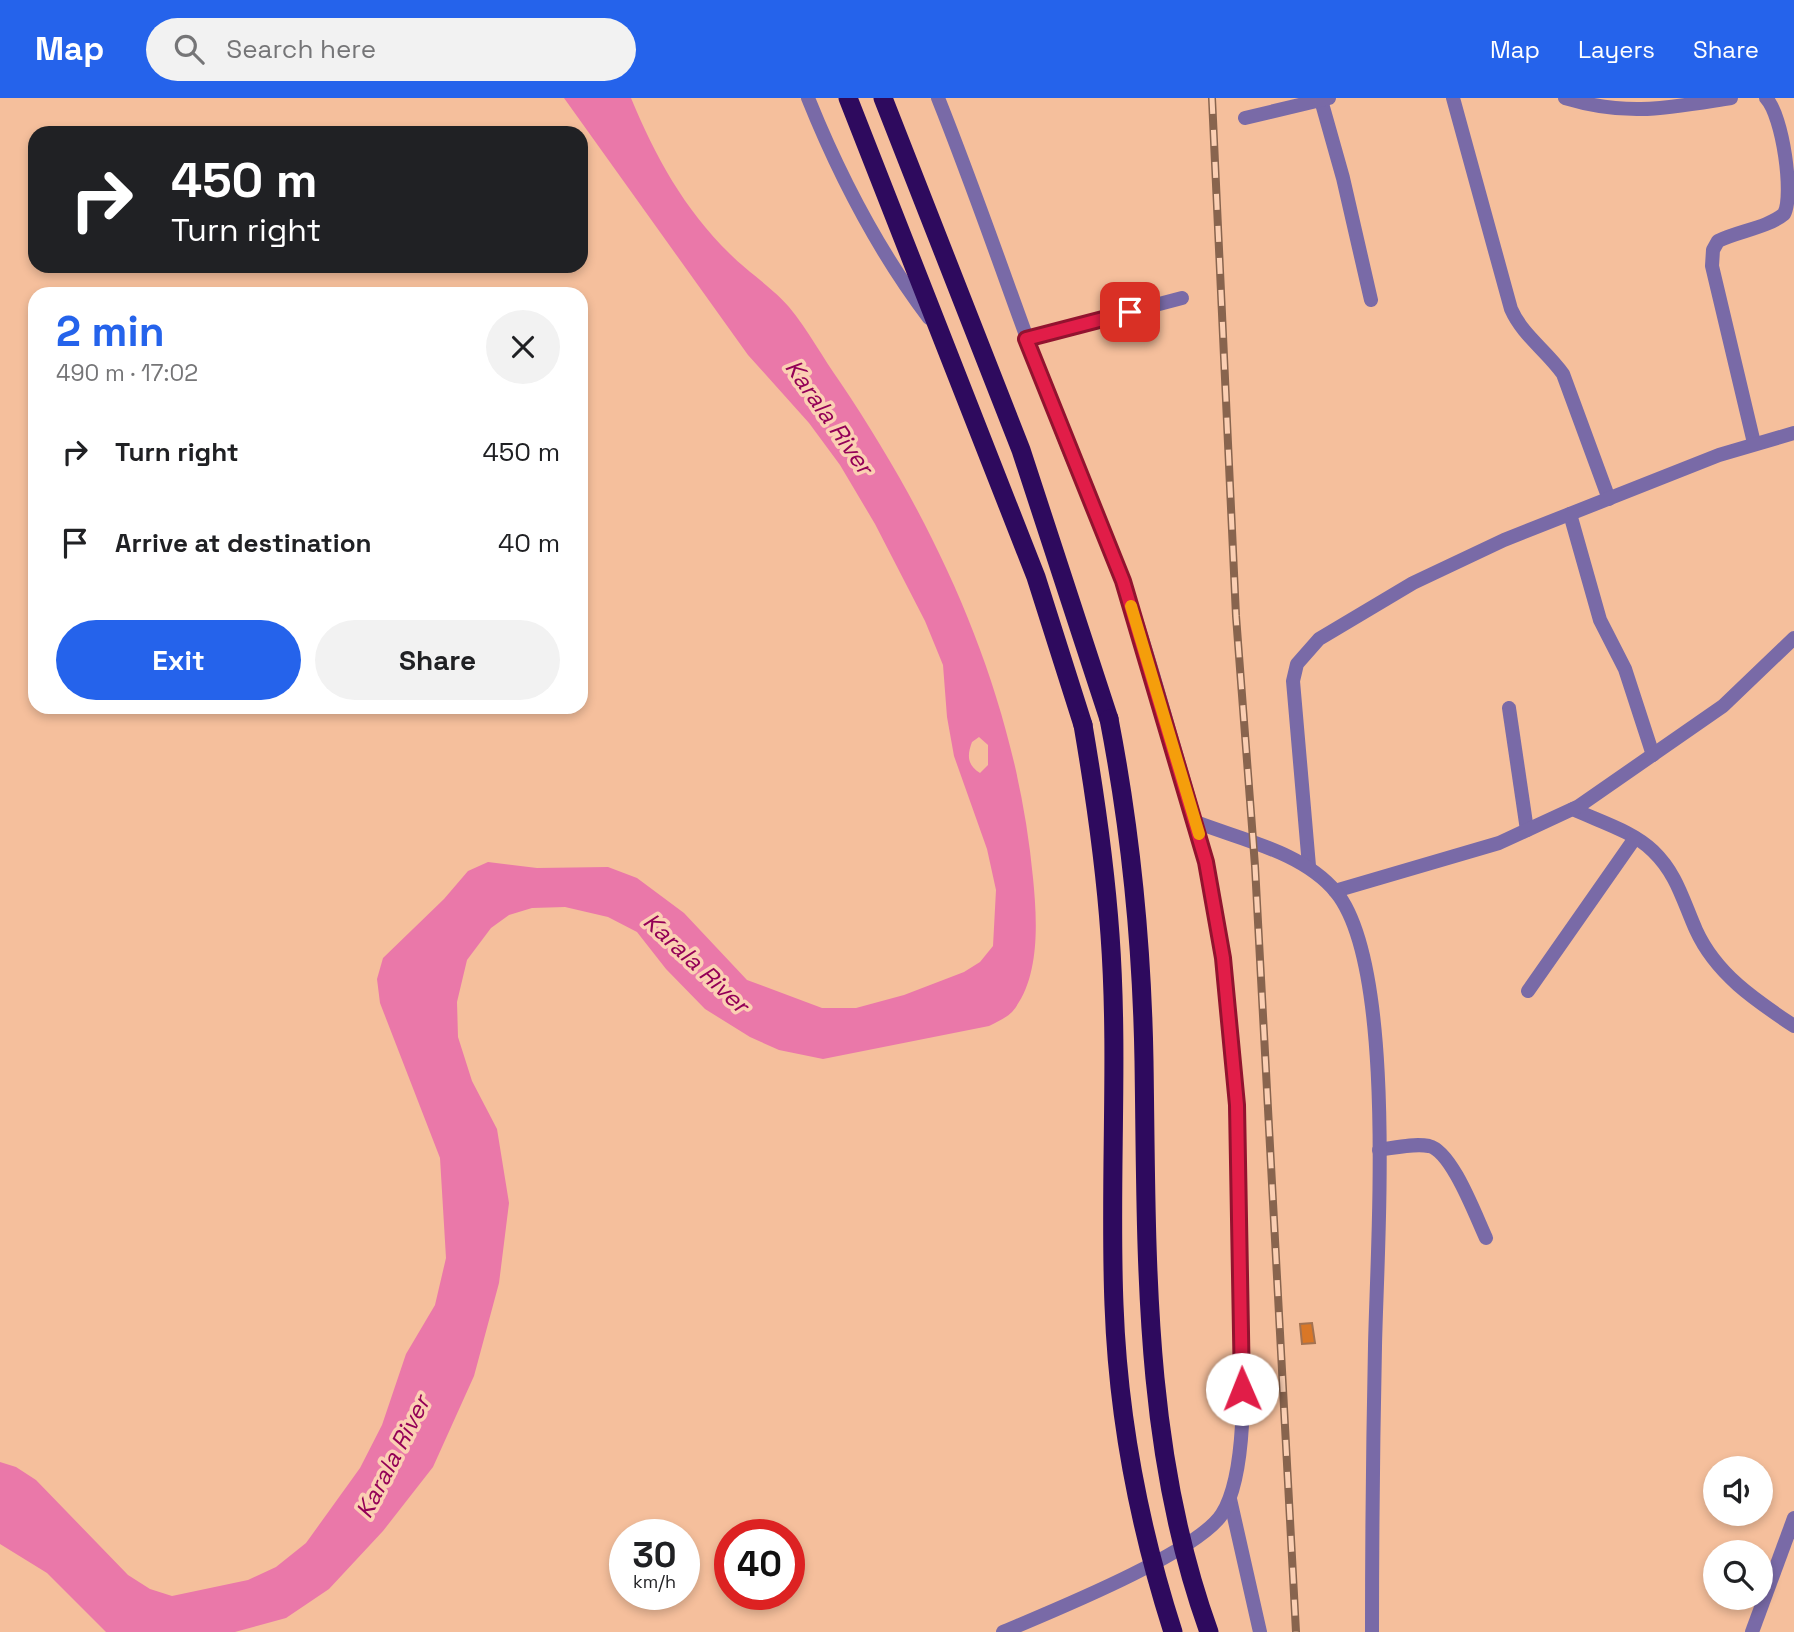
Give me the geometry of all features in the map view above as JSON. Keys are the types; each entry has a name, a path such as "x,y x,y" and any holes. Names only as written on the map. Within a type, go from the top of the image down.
{"highway":[{"path":"848,98 1036,577 1083,725 1102,838 1111,937 1114,1306 1122,1413 1142,1521 1173,1632"},
{"path":"883,98 1021,450 1109,719 1125,801 1141,964 1148,1297 1156,1407 1175,1511 1209,1632"}],"street":[{"path":"808,98 831,157 911,293 943,336"},
{"path":"938,98 974,187 1026,339 1123,581 1196,822 1223,958 1237,1105 1243,1415 1230,1499 1219,1518 1206,1532 1173,1554 1003,1632"},
{"path":"1453,98 1511,309 1520,328 1553,359 1563,374 1609,499"},
{"path":"1565,98 1613,110 1639,111 1731,98"},
{"path":"1754,443 1717,292 1712,258 1718,241 1780,217 1790,209 1794,193 1792,170 1775,109 1766,98"},
{"path":"1245,118 1325,99 1371,300"},
{"path":"1026,339 1181,298"},
{"path":"1309,866 1293,681 1297,664 1319,639 1413,583 1504,540 1754,443 1794,433"},
{"path":"1570,514 1600,620 1625,669 1653,755"},
{"path":"1335,891 1499,844 1573,809 1723,706 1794,638"},
{"path":"1509,708 1527,830"},
{"path":"1573,809 1635,838 1652,849 1668,868 1714,961 1764,1006 1794,1026"},
{"path":"1196,822 1309,866 1335,891 1356,932 1366,968 1375,1051 1379,1150 1371,1632"},
{"path":"1528,991 1635,838"},
{"path":"1379,1150 1419,1145 1436,1148 1451,1166 1486,1238"},
{"path":"1230,1499 1260,1632"},
{"path":"1752,1632 1794,1518"}],"water":[{"name":"Karala River","path":"564,98 631,98 672,181 698,219 730,254 783,301 809,335 877,439 941,557 968,618 991,681 1010,745 1024,811 1033,878 1036,929 1032,965 1021,998 1010,1014 989,1026 823,1059 779,1050 750,1037 705,1009 666,969 637,932 608,917 565,907 532,908 509,915 491,928 467,960 457,1002 458,1037 472,1081 497,1129 509,1203 499,1283 474,1376 433,1467 383,1531 329,1589 286,1618 235,1632 106,1632 47,1573 0,1544 0,1462 16,1467 36,1480 128,1575 150,1589 172,1596 248,1580 276,1567 306,1543 360,1468 382,1425 406,1354 435,1305 446,1258 440,1158 380,1003 377,979 383,958 444,899 468,871 488,862 537,868 608,867 637,878 684,913 747,980 822,1008 856,1008 904,995 964,972 980,962 993,946 996,890 987,849 954,756 947,717 943,665 925,621 875,524 840,465 809,423 748,355 588,132 588,126 584,126","holes":["979,737 988,745 988,765 980,773 970,763 970,747"]}],"building":[{"path":"1312,1323 1315,1343 1302,1344 1300,1324"}],"railway":[{"path":"1212,98 1236,616 1255,866 1296,1632"}],"slow traffic":[{"path":"1131,606 1199,834"}],"route":[{"path":"1130,312 1026,339 1123,581 1157,688 1206,862 1223,958 1237,1105 1242,1389"}]}
